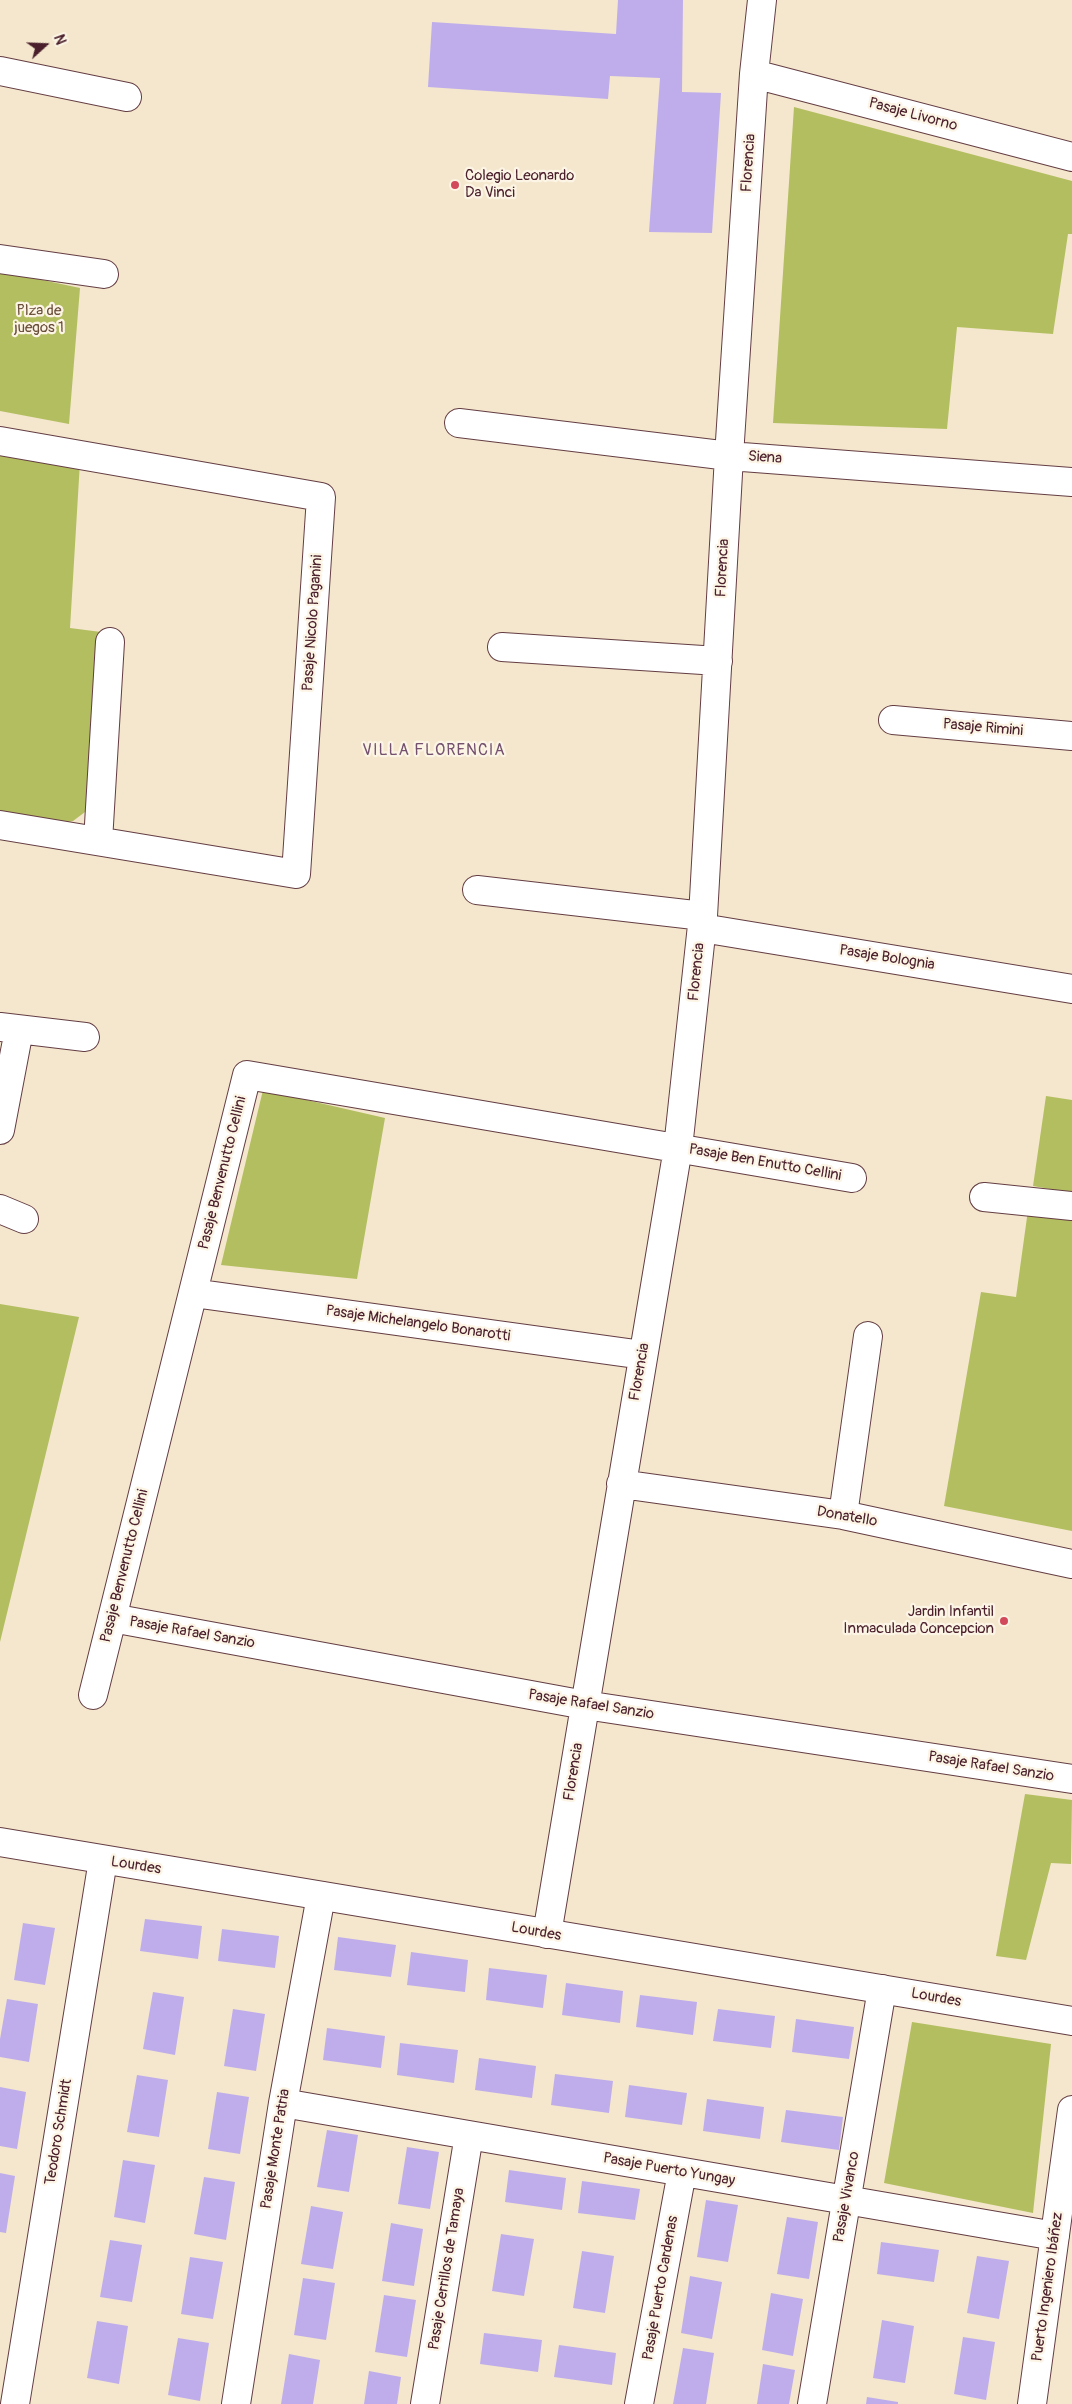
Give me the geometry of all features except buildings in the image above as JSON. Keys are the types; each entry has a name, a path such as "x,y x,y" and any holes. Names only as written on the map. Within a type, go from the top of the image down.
{"street":[{"name":"Florencia","path":"547,1934 678,1148 703,922 729,456 754,74 762,0"},
{"path":"0,71 127,97"},
{"name":"Pasaje Livorno","path":"754,74 1072,157"},
{"path":"0,259 104,274"},
{"name":"Siena","path":"459,423 729,456 1072,482"},
{"name":"Pasaje Nicolo Paganini","path":"0,441 321,498 296,874 0,825"},
{"path":"98,841 110,642"},
{"path":"502,647 718,661"},
{"name":"Pasaje Rimini","path":"894,720 1072,736"},
{"name":"Pasaje Bolognia","path":"477,890 703,922 1072,989"},
{"path":"0,1130 10,1028 85,1037"},
{"name":"Pasaje Benvenutto Cellini","path":"93,1695 246,1075 678,1148"},
{"name":"Pasaje Ben Enutto Cellini","path":"678,1148 852,1178"},
{"path":"984,1197 1072,1206"},
{"name":"Pasaje Michelangelo Bonarotti","path":"193,1293 643,1355"},
{"path":"843,1515 868,1336"},
{"name":"Donatello","path":"621,1484 843,1515 1072,1564"},
{"name":"Pasaje Rafael Sanzio","path":"112,1618 585,1705 1072,1779"},
{"name":"Lourdes","path":"0,1842 1072,2021"},
{"name":"Teodoro Schmidt","path":"15,2404 103,1860"},
{"name":"Pasaje Monte Patria","path":"236,2404 283,2103 321,1896"},
{"name":"Pasaje Vivanco","path":"812,2404 882,1989"},
{"name":"Pasaje Puerto Yungay","path":"283,2103 1055,2236"},
{"name":"Puerto Ingeniero Ibáñez","path":"1032,2404 1072,2110"},
{"name":"Pasaje Cerrillos de Tamaya","path":"425,2404 469,2135"},
{"name":"Pasaje Puerto Cardenas","path":"639,2404 682,2172"}],"green space":[{"path":"794,107 1072,181 1072,234 1068,234 1053,334 957,327 947,429 773,423"},
{"name":"Plza de juegos 1","path":"0,271 80,288 69,424 0,411"},
{"path":"0,451 80,462 70,628 101,632 90,800 85,812 73,821 55,824 0,814"},
{"path":"263,1090 385,1118 357,1279 221,1265"},
{"path":"1046,1096 1072,1100 1072,1193 1033,1186"},
{"path":"1028,1210 1072,1219 1072,1531 944,1506 981,1292 1016,1297"},
{"path":"0,1304 79,1317 0,1642"},
{"path":"1025,1794 1072,1800 1071,1864 1051,1863 1026,1960 996,1956"},
{"path":"912,2022 1051,2044 1033,2213 884,2183"}],"place":[{"name":"Colegio Leonardo Da Vinci","path":"455,185"},
{"name":"Jardin Infantil Inmaculada Concepcion","path":"1004,1621"}],"district":[{"name":"VILLA FLORENCIA","path":"434,751"}]}
